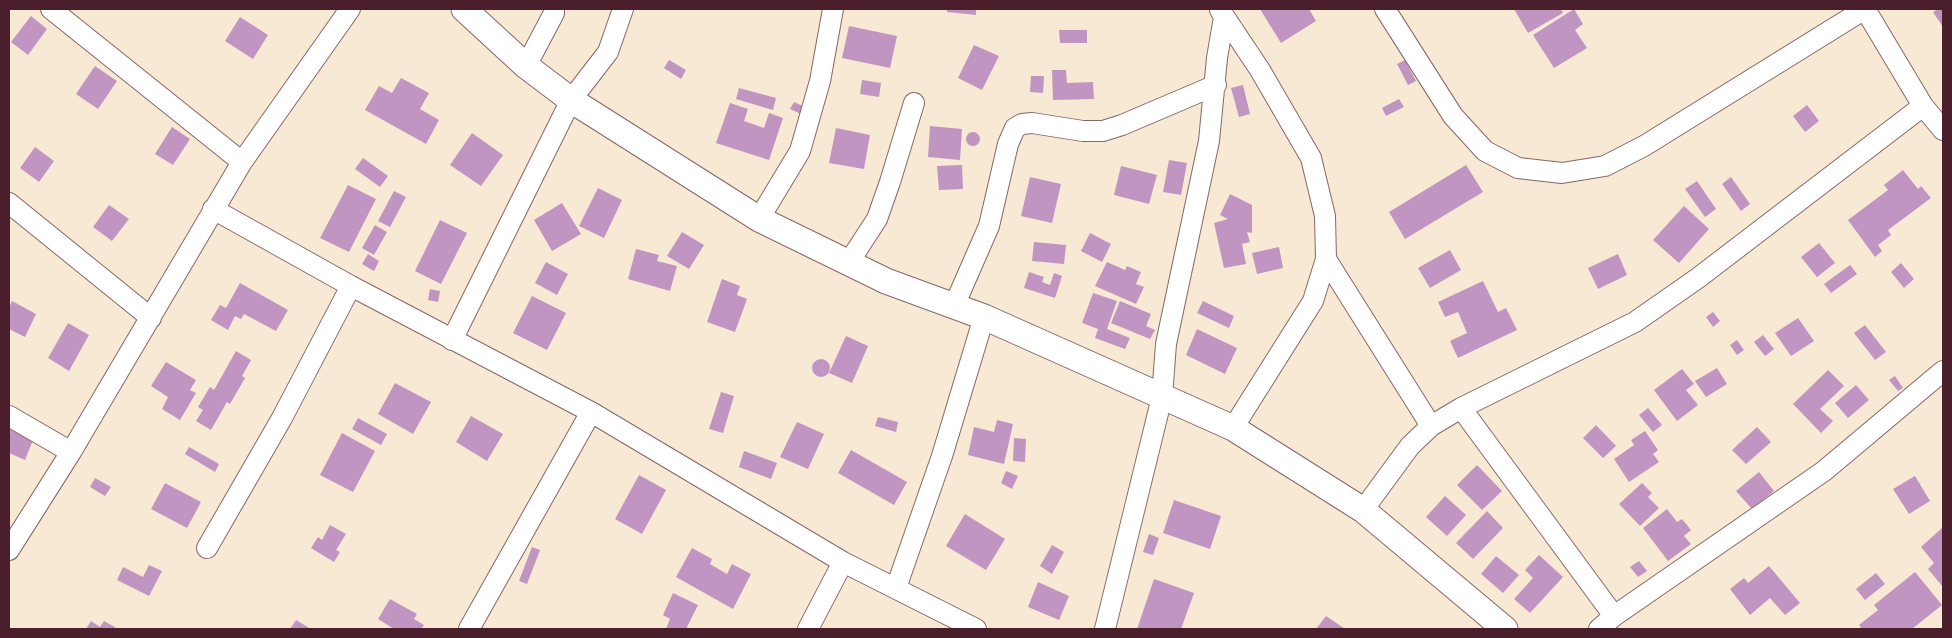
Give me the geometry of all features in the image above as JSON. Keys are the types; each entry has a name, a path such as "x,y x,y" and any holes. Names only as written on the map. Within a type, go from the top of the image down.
{"street":[{"path":"51,9 242,162"},
{"path":"9,550 71,452 242,162 350,9"},
{"path":"464,9 526,66 571,100 759,219 886,281 984,317 1233,428 1362,510 1505,629"},
{"path":"526,66 554,13 554,9"},
{"path":"452,340 571,100 608,52 623,9"},
{"path":"759,219 800,151 820,81 833,9"},
{"path":"1385,9 1453,116 1485,151 1518,168 1562,173 1605,166 1644,146 1865,9 1923,106 1943,130"},
{"path":"1105,629 1162,396 1166,344 1209,140 1216,86 1221,13"},
{"path":"1221,13 1260,70 1311,158 1325,216 1326,259 1313,301 1233,428"},
{"path":"954,306 989,226 1008,144 1015,128 1022,124 1032,123 1083,131 1103,131 1216,86"},
{"path":"849,262 876,219 890,182 914,103"},
{"path":"1362,510 1410,446 1431,426 1461,408 1636,322 1698,278 1923,106"},
{"path":"9,203 151,318"},
{"path":"213,209 351,286 591,412 843,562 976,629"},
{"path":"1326,259 1431,426"},
{"path":"207,548 282,418 351,286"},
{"path":"896,588 942,456 984,317"},
{"path":"1461,408 1607,623 1824,471 1943,371"},
{"path":"469,629 591,412"},
{"path":"9,416 71,452"},
{"path":"808,629 843,562"}],"building":[{"path":"947,9 976,9 976,15 947,12"},
{"path":"1260,9 1309,9 1316,21 1281,43"},
{"path":"1514,9 1561,9 1563,13 1528,33"},
{"path":"1574,9 1583,24 1575,30 1587,48 1554,68 1533,35"},
{"path":"1943,9 1943,27 1933,12"},
{"path":"31,16 47,29 28,55 11,42"},
{"path":"240,17 268,35 253,59 225,41"},
{"path":"849,26 897,36 890,68 842,58"},
{"path":"1059,30 1087,30 1087,43 1060,43"},
{"path":"974,45 999,56 982,90 958,78"},
{"path":"669,60 686,70 681,79 664,68"},
{"path":"1405,60 1416,81 1408,85 1397,64"},
{"path":"95,66 117,81 98,109 76,94"},
{"path":"1052,70 1066,70 1067,83 1093,82 1094,99 1053,100"},
{"path":"1031,76 1044,76 1043,93 1030,92"},
{"path":"401,78 429,93 420,109 439,120 426,144 365,110 379,86 392,93"},
{"path":"862,80 881,83 879,97 860,94"},
{"path":"1243,85 1250,114 1239,117 1231,88"},
{"path":"739,88 776,98 773,110 736,99"},
{"path":"1399,99 1404,107 1386,116 1382,108"},
{"path":"794,102 805,107 801,114 790,109"},
{"path":"730,103 748,109 744,121 764,128 769,113 783,118 769,160 716,143"},
{"path":"1807,105 1819,121 1805,132 1793,116"},
{"path":"930,126 962,129 960,160 928,157"},
{"path":"172,127 190,139 173,165 155,154"},
{"path":"836,128 870,135 864,169 829,163"},
{"path":"973,132 978,134 980,139 978,144 973,146 968,144 966,139 968,134"},
{"path":"472,133 503,155 481,186 450,165"},
{"path":"35,147 54,161 39,182 20,168"},
{"path":"363,158 388,176 380,187 355,169"},
{"path":"1169,160 1187,163 1181,195 1163,192"},
{"path":"962,165 963,189 939,190 937,166"},
{"path":"1466,165 1483,192 1405,239 1389,212"},
{"path":"1121,166 1157,175 1149,204 1114,195"},
{"path":"1903,170 1918,189 1921,186 1931,198 1888,230 1891,235 1878,245 1882,251 1875,257 1848,220 1888,190 1884,185"},
{"path":"1030,177 1061,184 1052,223 1021,216"},
{"path":"1731,177 1750,204 1741,211 1722,184"},
{"path":"1697,181 1716,209 1705,217 1685,189"},
{"path":"348,185 376,199 349,252 320,238"},
{"path":"598,188 622,200 604,238 579,226"},
{"path":"394,191 406,197 390,227 378,221"},
{"path":"1230,194 1252,205 1252,233 1247,232 1250,242 1242,244 1246,264 1224,268 1214,223 1228,219 1220,215"},
{"path":"562,203 581,234 552,251 534,220"},
{"path":"109,205 129,219 112,241 93,227"},
{"path":"1684,206 1709,229 1679,263 1653,240"},
{"path":"440,220 467,233 441,284 415,271"},
{"path":"375,225 387,232 374,255 362,248"},
{"path":"682,232 704,245 689,269 667,256"},
{"path":"1090,233 1111,244 1102,262 1081,251"},
{"path":"1034,242 1066,245 1064,264 1032,261"},
{"path":"1819,243 1835,263 1817,277 1801,257"},
{"path":"1279,247 1283,268 1257,274 1252,253"},
{"path":"636,249 659,255 657,261 677,266 670,291 628,279"},
{"path":"1450,250 1461,270 1430,288 1418,268"},
{"path":"368,254 379,261 374,271 362,264"},
{"path":"1618,254 1627,275 1598,289 1588,268"},
{"path":"546,262 568,274 557,295 535,283"},
{"path":"1107,262 1125,270 1127,266 1141,272 1136,284 1144,287 1136,304 1095,286"},
{"path":"1901,263 1914,279 1904,288 1891,272"},
{"path":"1850,265 1857,274 1831,293 1824,284"},
{"path":"1029,272 1044,277 1042,282 1050,285 1054,273 1062,276 1055,298 1024,288"},
{"path":"722,279 740,286 737,295 747,299 735,332 707,322"},
{"path":"1483,281 1498,312 1506,308 1517,330 1458,358 1450,341 1467,333 1458,312 1445,317 1438,302"},
{"path":"240,283 288,310 276,331 244,314 241,319 235,316 228,330 211,320 220,305 226,308"},
{"path":"430,289 440,291 438,302 428,300"},
{"path":"1093,293 1117,301 1107,329 1130,338 1125,349 1095,338 1098,329 1082,323"},
{"path":"532,296 566,313 547,350 513,333"},
{"path":"12,301 36,314 25,337 9,329 9,308"},
{"path":"1120,301 1151,314 1146,326 1155,330 1150,339 1111,323"},
{"path":"1203,301 1234,316 1229,328 1197,313"},
{"path":"1713,312 1720,321 1713,327 1706,317"},
{"path":"1798,318 1814,341 1791,356 1775,333"},
{"path":"68,323 89,335 69,371 48,358"},
{"path":"1865,325 1886,352 1875,360 1854,333"},
{"path":"1197,329 1237,348 1225,374 1186,355"},
{"path":"1763,335 1774,349 1765,356 1754,342"},
{"path":"846,336 868,346 852,383 829,373"},
{"path":"1737,340 1744,350 1737,355 1730,345"},
{"path":"236,351 251,360 242,376 245,378 230,404 227,402 211,430 196,421 203,410 198,407 210,387 214,390"},
{"path":"817,359 825,359 830,364 828,375 817,377 812,372 812,364"},
{"path":"166,362 196,380 190,390 196,393 180,420 162,409 168,397 151,386"},
{"path":"1717,368 1727,384 1706,397 1695,381"},
{"path":"1682,369 1694,384 1686,390 1698,405 1677,421 1654,390"},
{"path":"1828,370 1844,386 1820,409 1833,421 1821,433 1793,404"},
{"path":"1895,376 1903,388 1898,391 1889,380"},
{"path":"395,383 431,402 413,434 378,414"},
{"path":"1856,385 1869,400 1848,418 1835,403"},
{"path":"721,392 734,396 723,433 709,429"},
{"path":"1648,408 1662,425 1653,432 1639,415"},
{"path":"471,416 503,434 487,461 456,442"},
{"path":"878,417 898,422 896,432 875,426"},
{"path":"358,418 387,434 381,445 352,429"},
{"path":"997,420 1013,424 1004,464 968,455 974,427 994,432"},
{"path":"797,422 824,434 808,469 780,457"},
{"path":"9,424 35,435 25,460 9,453"},
{"path":"1596,425 1616,446 1603,458 1583,438"},
{"path":"1757,427 1771,442 1746,464 1732,450"},
{"path":"1645,431 1658,450 1653,454 1659,462 1629,482 1614,459 1634,445 1631,440"},
{"path":"342,433 375,451 353,492 320,475"},
{"path":"1014,438 1026,439 1025,462 1013,461"},
{"path":"189,447 219,464 215,472 185,454"},
{"path":"851,450 907,482 894,505 838,473"},
{"path":"744,451 777,463 771,479 739,467"},
{"path":"1477,465 1502,491 1482,510 1457,485"},
{"path":"1006,471 1018,476 1012,489 1001,483"},
{"path":"1759,472 1774,491 1752,509 1736,491"},
{"path":"639,475 666,490 642,534 615,519"},
{"path":"1915,476 1930,501 1909,514 1893,489"},
{"path":"95,478 111,487 105,496 90,487"},
{"path":"165,483 201,502 187,528 151,509"},
{"path":"1642,483 1652,493 1648,497 1659,508 1640,526 1619,504"},
{"path":"1445,496 1466,515 1447,536 1426,517"},
{"path":"1174,500 1221,516 1210,549 1163,533"},
{"path":"1667,509 1677,522 1682,519 1691,530 1684,536 1691,544 1668,561 1643,528"},
{"path":"1487,511 1503,528 1473,559 1456,543"},
{"path":"965,514 1005,539 986,570 946,546"},
{"path":"330,525 346,534 336,550 340,552 334,562 311,548 318,537 322,540"},
{"path":"1943,527 1943,587 1928,569 1934,563 1921,547"},
{"path":"1149,534 1159,538 1153,555 1143,552"},
{"path":"1052,545 1064,552 1052,574 1040,566"},
{"path":"532,547 540,550 527,584 519,581"},
{"path":"692,548 712,559 710,564 727,574 732,564 751,574 733,609 676,577"},
{"path":"1539,555 1563,577 1530,613 1514,599 1533,578 1525,570"},
{"path":"1496,556 1519,575 1503,593 1481,574"},
{"path":"1639,561 1647,571 1638,577 1630,567"},
{"path":"149,565 162,571 149,596 117,580 123,567 143,577"},
{"path":"1769,566 1800,603 1785,615 1770,598 1750,615 1730,589 1744,578 1748,583"},
{"path":"1915,572 1942,605 1912,629 1862,629 1859,625 1878,610 1874,605"},
{"path":"1876,573 1885,584 1865,600 1856,589"},
{"path":"1154,579 1194,593 1181,629 1137,629"},
{"path":"1038,582 1069,596 1059,620 1028,607"},
{"path":"673,593 698,605 686,629 666,629 670,619 663,615"},
{"path":"390,599 417,614 414,619 424,625 421,629 394,629 378,619"},
{"path":"1326,616 1345,629 1316,629"},
{"path":"296,620 311,629 290,629"},
{"path":"91,621 100,627 104,621 115,627 114,629 86,629"}]}
